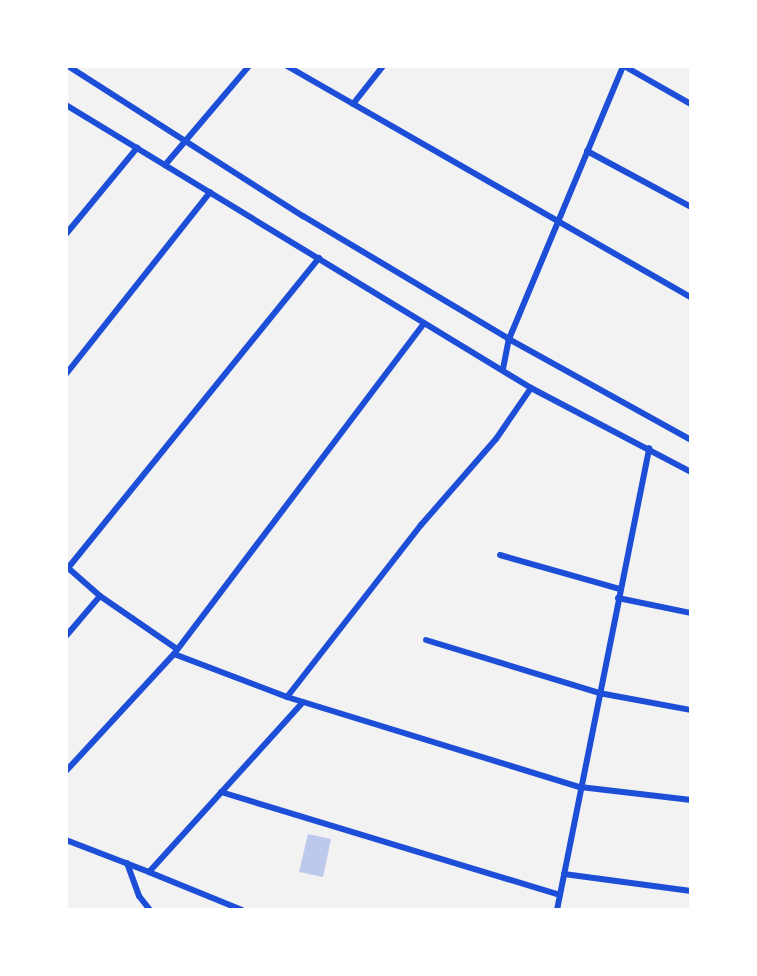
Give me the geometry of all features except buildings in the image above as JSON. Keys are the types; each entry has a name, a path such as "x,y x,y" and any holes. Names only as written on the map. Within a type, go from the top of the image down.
{"street":[{"path":"68,66 509,339 691,440"},
{"path":"165,165 249,66"},
{"path":"287,66 691,297"},
{"path":"353,104 383,66"},
{"path":"503,369 509,339 623,66 691,104"},
{"path":"66,105 531,388 691,472"},
{"path":"66,234 138,148"},
{"path":"586,151 691,207"},
{"path":"66,374 210,192"},
{"path":"319,258 67,567 100,596 175,651 286,697 580,787 691,800"},
{"path":"66,771 175,651 424,324"},
{"path":"286,697 421,525 496,439 531,388"},
{"path":"557,910 649,448"},
{"path":"500,555 620,589"},
{"path":"66,636 100,596"},
{"path":"618,598 691,613"},
{"path":"426,640 599,693 691,710"},
{"path":"149,872 303,702"},
{"path":"221,792 560,895"},
{"path":"66,840 242,910"},
{"path":"127,863 139,896 150,910"},
{"path":"564,874 691,891"}]}
